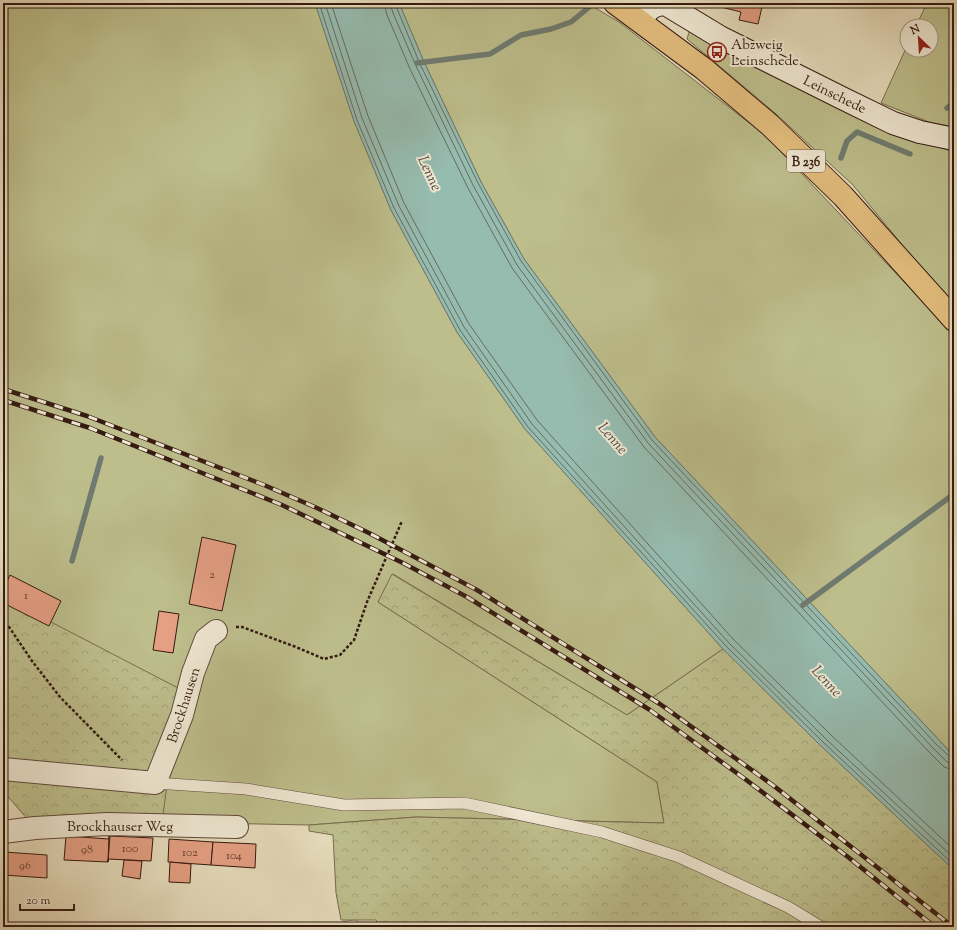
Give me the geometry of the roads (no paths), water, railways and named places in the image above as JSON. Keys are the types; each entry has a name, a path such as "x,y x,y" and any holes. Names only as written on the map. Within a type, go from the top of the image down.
{"main road":[{"name":"B 236","path":"614,3 704,69 770,125 843,196 954,320"}],"street":[{"name":"Leinschede","path":"640,21 647,11 653,6 659,4 667,5 738,46 879,116 920,132 954,139"},
{"name":"Brockhausen","path":"149,782 182,715 193,673 206,639 216,631"},
{"path":"3,769 149,782"},
{"name":"Brockhauser Weg","path":"3,832 35,828 107,824 237,827"}],"lane":[{"path":"149,782 246,789 344,805 464,803 602,832 679,857 788,907 821,927"}],"water":[{"name":"Lenne","path":"315,3 399,3 424,62 481,182 524,259 655,437 954,756 954,870 821,746 723,649 525,429 457,332 391,210 354,121"}],"waterway":[{"path":"417,63 490,54 521,35 551,29 571,22 594,3"},
{"path":"947,108 954,102"},
{"path":"841,158 847,141 857,132 910,154"},
{"path":"72,561 101,458"},
{"path":"803,605 954,494"}],"railway":[{"path":"3,389 87,416 264,485 369,533 477,590 660,704 774,786 953,927"},
{"path":"3,400 90,428 282,505 403,563 467,597 650,710 745,779 848,857 935,927"}],"place":[{"name":"Abzweig Leinschede","path":"717,52"}]}
